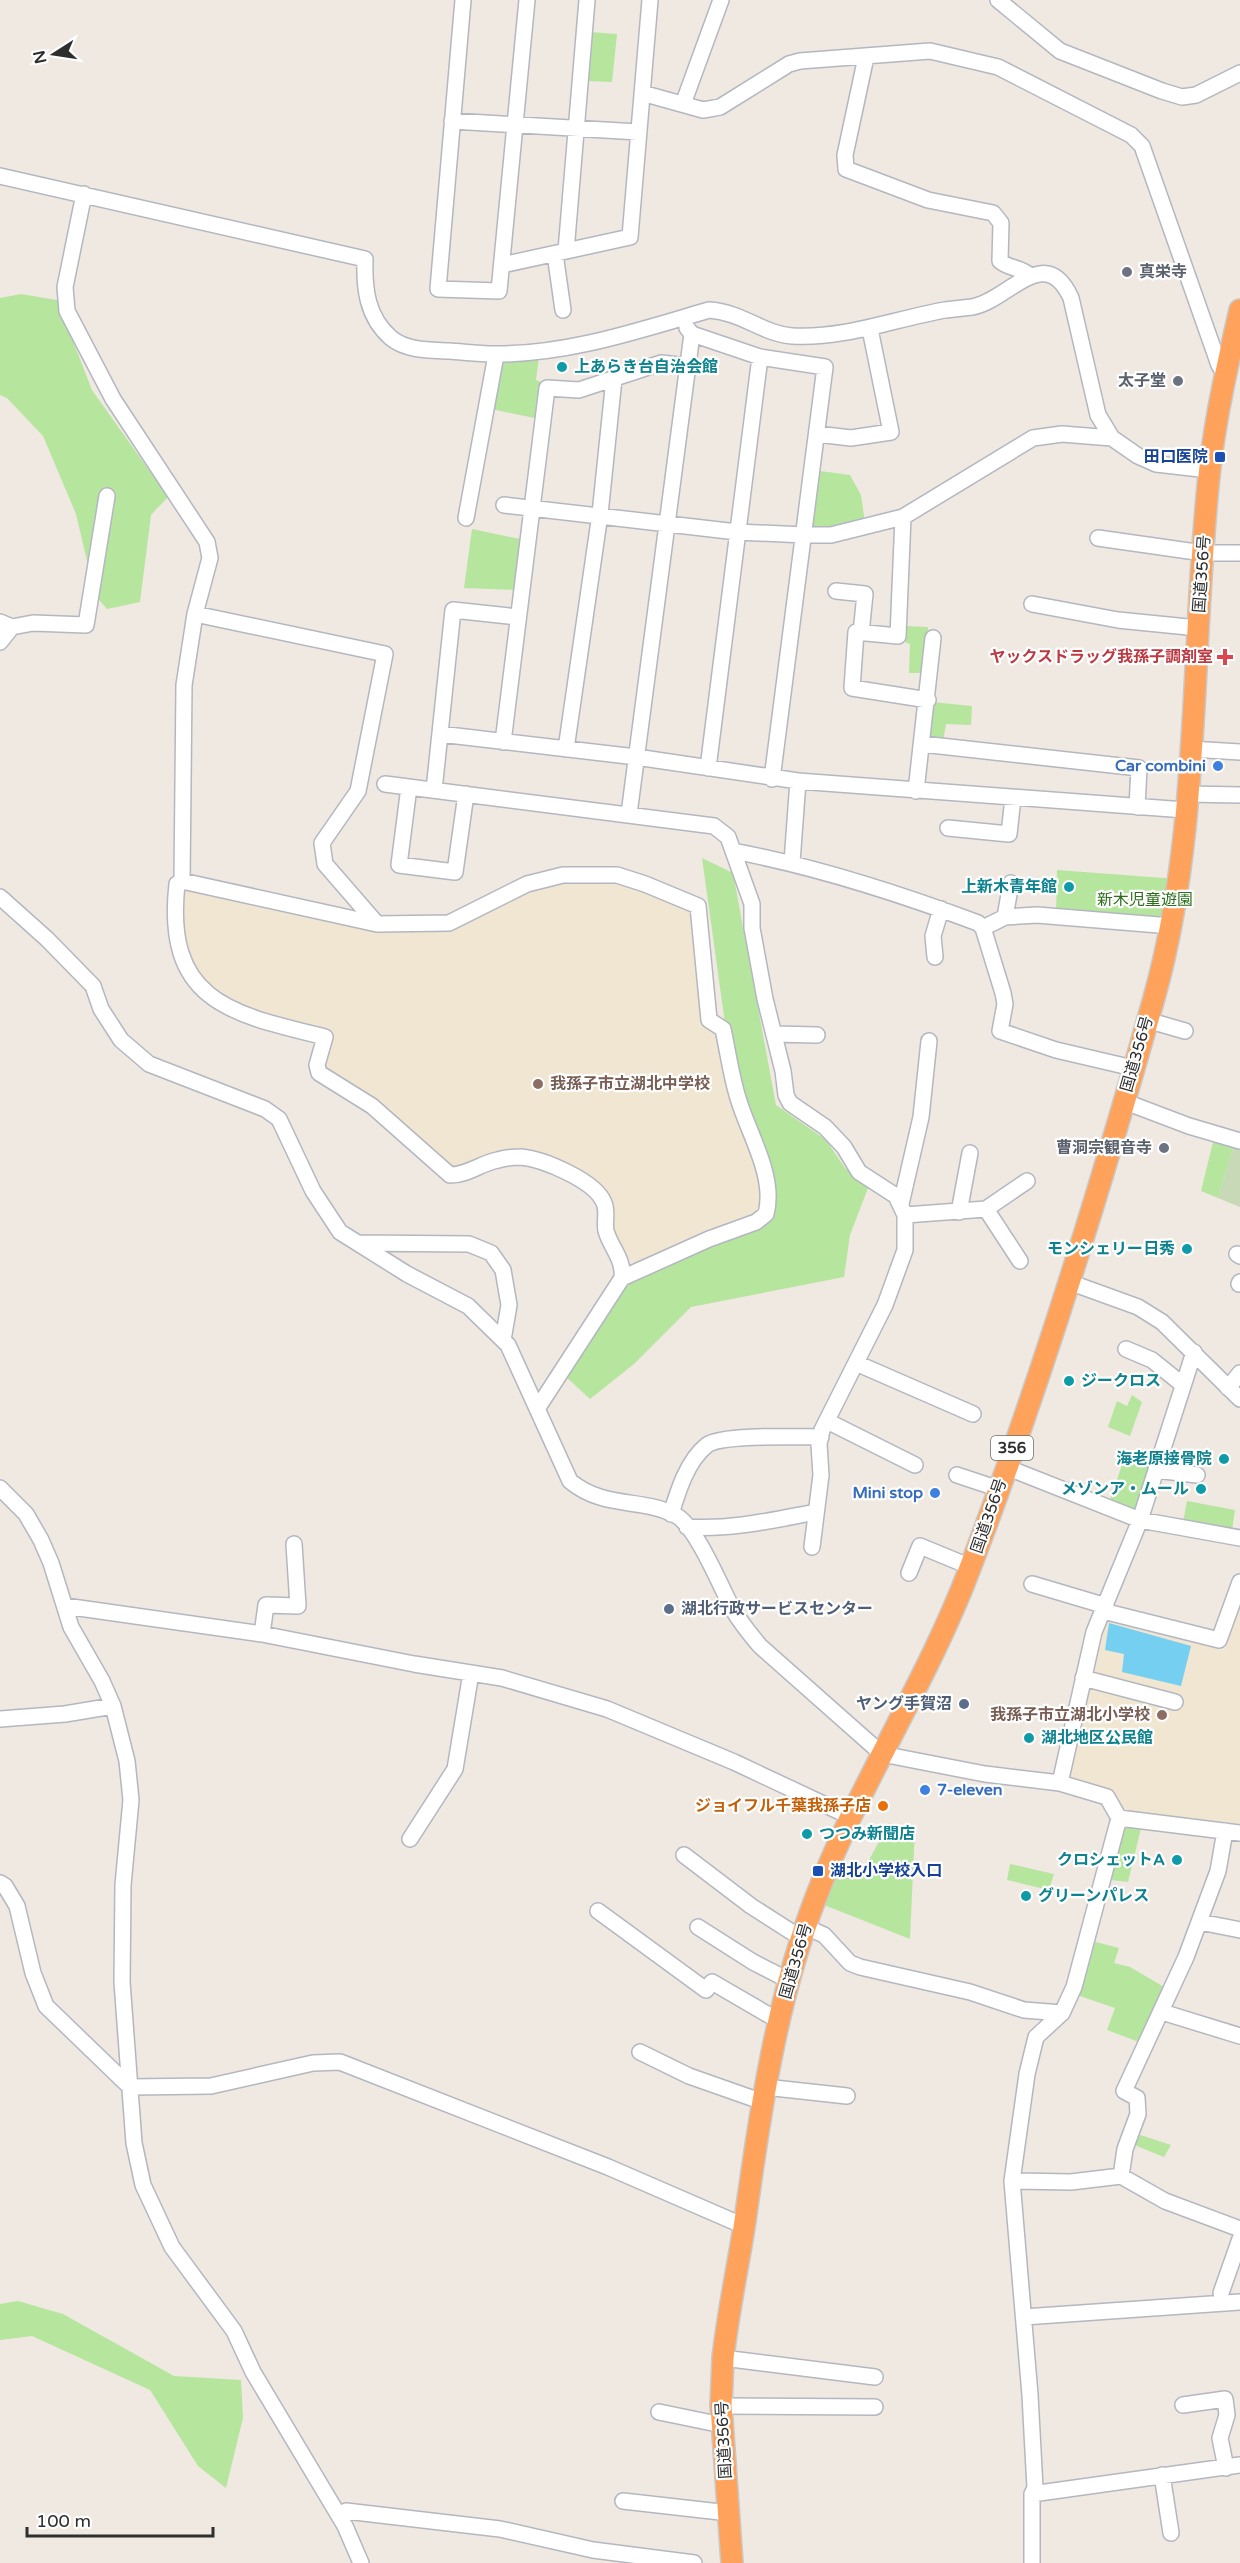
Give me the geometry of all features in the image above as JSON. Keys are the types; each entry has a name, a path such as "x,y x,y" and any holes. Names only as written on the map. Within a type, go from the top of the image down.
{"highway":[{"name":"国道356号","path":"732,2563 722,2415 723,2358 764,2094 779,2021 804,1933 834,1851 936,1651 971,1567 1069,1282 1147,1020 1171,926 1186,802 1209,470 1225,375 1236,348 1240,310"}],"street":[{"path":"463,0 438,289 499,291 527,0"},
{"path":"562,310 560,252 576,129 587,0"},
{"path":"502,265 630,237 650,0"},
{"path":"683,104 721,0"},
{"path":"998,0 1060,51 1162,91 1182,96 1196,95 1240,73"},
{"path":"642,93 703,110 720,107 789,64 930,51 998,67 1131,135 1142,146 1219,365 1225,375"},
{"path":"866,57 845,155 846,169 928,200 993,213 1000,223 1000,261 1006,266 1025,271 1030,276"},
{"path":"452,121 638,132"},
{"path":"0,176 365,259 364,279 369,307 392,339 402,345 418,349 496,354 599,341 709,310 725,311 780,334 793,336 870,329 944,310 975,307 990,301 1030,276 1037,274 1056,276 1064,283 1071,298 1098,415 1112,438 1138,456 1156,464 1209,470"},
{"path":"84,194 65,287 64,297 67,311 113,399 207,542 210,558 195,614 184,685 182,881"},
{"path":"681,318 692,334 760,357 825,367 772,778"},
{"path":"817,435 851,438 891,432 870,329"},
{"path":"629,814 692,334"},
{"path":"466,518 496,354"},
{"path":"708,768 760,357"},
{"path":"503,742 547,388 579,390 661,363 687,366"},
{"path":"566,749 600,514 614,379"},
{"path":"504,505 531,506 738,532 831,535 903,518 1034,438 1062,434 1112,438"},
{"path":"0,642 6,624 86,625 107,496"},
{"path":"903,518 898,636 856,632 852,688 927,700"},
{"path":"1098,538 1203,553 1240,553"},
{"path":"836,591 865,594 861,633"},
{"path":"1032,604 1118,620 1198,628"},
{"path":"434,790 453,610 518,617"},
{"path":"195,614 385,654 358,791 322,843 325,864 377,924"},
{"path":"916,791 933,638"},
{"path":"440,734 636,758 772,778 916,791 1137,807 1240,795"},
{"path":"922,744 1139,768 1137,807"},
{"path":"1190,749 1240,752"},
{"path":"792,862 798,781"},
{"path":"385,784 714,826 728,837 752,904 752,928 765,999 783,1071 786,1095 790,1103 825,1127 844,1147 859,1172 896,1196 903,1209"},
{"path":"409,787 399,865 455,872 466,794"},
{"path":"948,828 1009,834 1013,798"},
{"path":"733,851 792,862 898,893 978,923 983,928 1004,993 1005,1004 1000,1031 1056,1050 1133,1068"},
{"path":"537,1409 622,1278 623,1264 605,1228 604,1203 594,1191 575,1176 533,1159 519,1157 495,1160 461,1175 450,1175 372,1106 319,1073 317,1065 325,1037 274,1025 215,1001 186,969 180,954 174,914 177,884 182,881 377,924 449,923 527,884 563,875 617,875 698,906 709,1020 723,1029 738,1099 760,1149 769,1205 766,1215 756,1222 709,1239 622,1278"},
{"path":"1005,917 1011,883"},
{"path":"0,897 47,939 93,986 101,1009 121,1040 149,1064 265,1109 279,1119 314,1191 340,1232 407,1274 468,1306 503,1340 570,1481 584,1492 679,1517 695,1537 744,1627 760,1646 882,1754 985,1774 1060,1783 1107,1797 1119,1818 1074,1986 1062,2013 1036,2037 1027,2074 1012,2181 1024,2317 1035,2488 1032,2494 1032,2563"},
{"path":"935,957 933,936 941,909"},
{"path":"983,928 1005,917 1046,915 1171,926"},
{"path":"1147,1020 1185,1031"},
{"path":"774,1034 817,1035"},
{"path":"812,1547 821,1475 821,1437 827,1420 885,1305 905,1250 903,1209 921,1117 928,1041"},
{"path":"1123,1101 1189,1126 1240,1141"},
{"path":"959,1212 970,1153"},
{"path":"903,1209 959,1212 986,1209 1028,1181"},
{"path":"986,1209 1020,1261"},
{"path":"357,1242 469,1244 491,1253 503,1270 509,1305 503,1340"},
{"path":"1069,1282 1138,1307 1162,1322 1234,1394 1240,1374"},
{"path":"1125,1349 1152,1360 1183,1385"},
{"path":"1060,1783 1094,1632 1140,1520 1194,1352"},
{"path":"856,1363 951,1411 973,1414"},
{"path":"827,1420 915,1465"},
{"path":"671,1514 681,1482 696,1457 708,1444 728,1439 821,1437"},
{"path":"1006,1467 1140,1520 1240,1538"},
{"path":"1156,1470 1197,1475"},
{"path":"957,1474 999,1489"},
{"path":"0,1488 26,1515 41,1540 71,1627 102,1681 113,1706 128,1761 131,1791 122,1937 130,2087 142,2185 172,2247 234,2331 253,2372 339,2515 361,2563"},
{"path":"687,1527 718,1529 741,1527 816,1512"},
{"path":"262,1634 266,1605 298,1606 294,1544"},
{"path":"909,1573 921,1546 971,1567"},
{"path":"1032,1584 1105,1608 1219,1640 1240,1582"},
{"path":"65,1606 262,1634 502,1677 608,1709 734,1762 850,1817"},
{"path":"410,1839 455,1769 471,1673"},
{"path":"1083,1678 1175,1702"},
{"path":"0,1719 65,1714 113,1706"},
{"path":"1119,1818 1233,1832 1200,1922 1162,2012 1144,2044 1124,2091 1137,2098 1138,2114 1125,2149 1121,2176"},
{"path":"684,1856 751,1906 804,1933 824,1935 850,1963 970,1992 1023,2010 1062,2013"},
{"path":"0,1883 5,1886 17,1906 33,1972 46,2006 130,2087 211,2086 313,2063 340,2062 608,2167 744,2226"},
{"path":"598,1911 706,1990 712,1982 779,2021"},
{"path":"1200,1922 1240,1930"},
{"path":"698,1927 753,1962 790,1981"},
{"path":"1162,2012 1240,2036"},
{"path":"640,2052 689,2076 764,2094 847,2096"},
{"path":"1012,2181 1071,2182 1121,2176 1166,2201 1240,2229"},
{"path":"1221,2293 1240,2239"},
{"path":"1024,2317 1240,2302"},
{"path":"723,2358 875,2377"},
{"path":"1032,2494 1233,2466 1220,2438 1227,2415 1224,2399 1183,2405"},
{"path":"659,2412 722,2415 875,2407"},
{"path":"1162,2475 1171,2533"},
{"path":"623,2501 729,2513"},
{"path":"339,2515 346,2511 500,2529 593,2550 694,2563"}],"shaded area":[{"name":"我孫子市立湖北中学校","path":"597,878 627,885 693,910 719,1032 753,1146 763,1198 761,1211 756,1215 637,1266 624,1253 613,1232 612,1209 528,1152 452,1171 321,1066 331,1028 260,1014 231,1003 193,972 184,950 178,907 185,886 410,931 442,931 463,925 491,911 514,895 535,886"},
{"name":"我孫子市立湖北小学校","path":"1240,1599 1240,1833 1119,1818 1107,1797 1069,1780 1107,1619 1225,1651"}],"green space":[{"path":"589,32 617,34 612,82 586,81"},
{"path":"21,294 57,300 92,390 168,497 151,515 140,602 107,609 95,595 76,514 43,436 7,398 0,395 0,298"},
{"path":"498,357 539,357 536,380 546,384 539,419 491,409"},
{"path":"820,471 850,475 861,495 865,523 811,532"},
{"path":"472,529 525,540 519,590 464,588"},
{"path":"904,626 928,627 925,673 909,673 910,644 902,641"},
{"path":"931,702 972,706 971,725 946,724 943,742 926,741"},
{"path":"702,858 733,873 776,1105 826,1140 845,1168 868,1188 850,1235 844,1277 691,1307 634,1364 590,1399 565,1376 635,1274 762,1216 770,1193 729,1052"},
{"name":"新木児童遊園","path":"1057,870 1177,879 1171,926 1056,916"},
{"path":"1215,1134 1236,1139 1218,1198 1201,1191"},
{"path":"1236,1139 1240,1141 1240,1207 1218,1198"},
{"path":"1132,1395 1142,1402 1130,1436 1108,1427 1117,1401 1127,1406"},
{"path":"1124,1459 1157,1469 1140,1520 1109,1503"},
{"path":"1187,1501 1235,1510 1231,1537 1182,1528"},
{"path":"1119,1818 1143,1820 1128,1882 1103,1879"},
{"path":"889,1823 915,1828 910,1939 814,1901 831,1859 862,1873"},
{"path":"1010,1864 1054,1874 1049,1890 1007,1880"},
{"path":"1088,1940 1119,1948 1114,1963 1130,1967 1171,1991 1144,2044 1107,2030 1115,2008 1071,1993"},
{"path":"1131,2132 1171,2145 1164,2157 1127,2142"},
{"path":"18,2301 63,2314 174,2376 241,2380 243,2418 226,2488 198,2466 150,2390 32,2336 0,2340 0,2304"}],"water":[{"path":"1109,1623 1191,1646 1181,1686 1122,1672 1124,1654 1105,1650"}],"place":[{"name":"真栄寺","path":"1127,272"},
{"name":"上あらき台自治会館","path":"562,367"},
{"name":"太子堂","path":"1178,381"},
{"name":"田口医院","path":"1220,457"},
{"name":"ヤックスドラッグ我孫子調剤室","path":"1225,657"},
{"name":"Car combini","path":"1218,766"},
{"name":"上新木青年館","path":"1069,887"},
{"name":"我孫子市立湖北中学校","path":"538,1084"},
{"name":"曹洞宗観音寺","path":"1164,1148"},
{"name":"モンシェリー日秀","path":"1187,1249"},
{"name":"ジークロス","path":"1069,1381"},
{"name":"海老原接骨院","path":"1224,1459"},
{"name":"メゾンア・ムール","path":"1201,1489"},
{"name":"Mini stop","path":"935,1493"},
{"name":"湖北行政サービスセンター","path":"669,1609"},
{"name":"ヤング手賀沼","path":"964,1704"},
{"name":"我孫子市立湖北小学校","path":"1162,1715"},
{"name":"湖北地区公民館","path":"1029,1738"},
{"name":"7-eleven","path":"925,1790"},
{"name":"ジョイフル千葉我孫子店","path":"883,1806"},
{"name":"つつみ新聞店","path":"807,1834"},
{"name":"クロシェットA","path":"1177,1860"},
{"name":"湖北小学校入口","path":"818,1871"},
{"name":"グリーンパレス","path":"1026,1896"}]}
